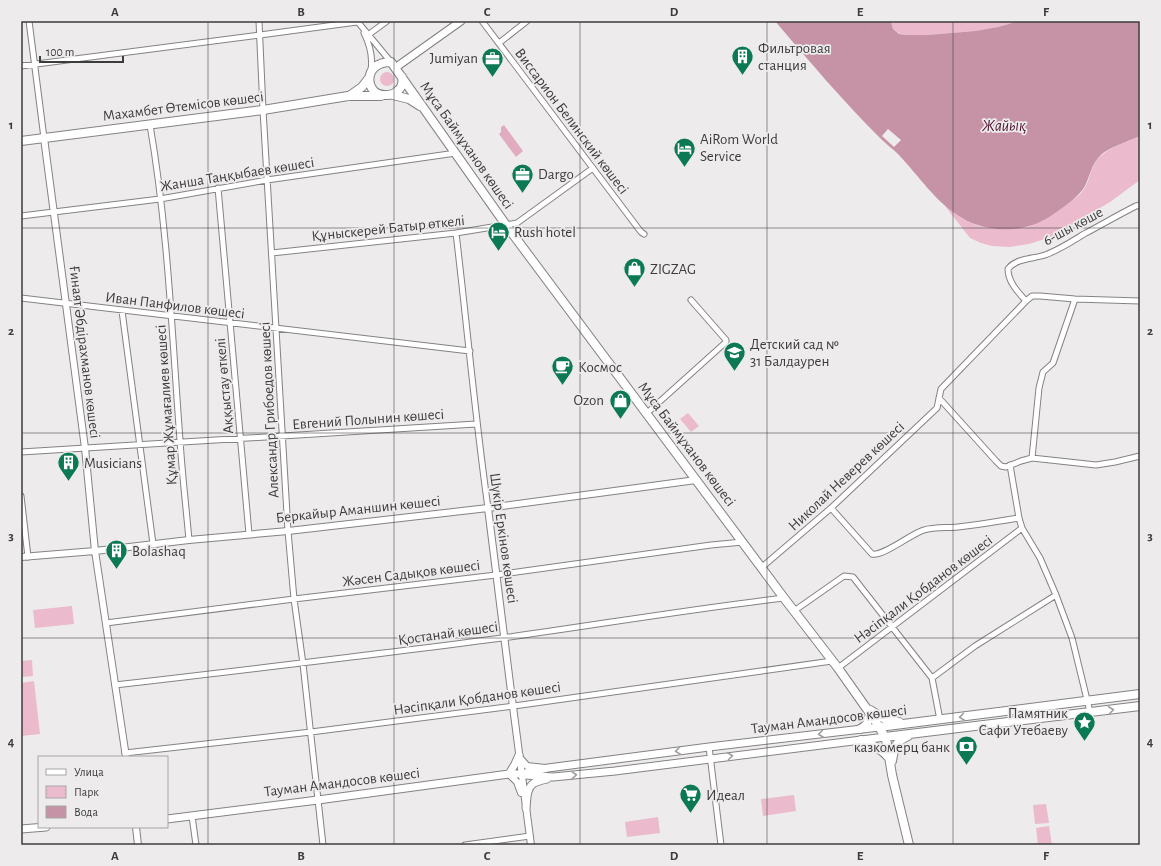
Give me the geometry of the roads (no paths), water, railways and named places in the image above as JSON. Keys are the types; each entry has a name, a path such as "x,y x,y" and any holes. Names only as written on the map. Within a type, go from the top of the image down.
{"main road":[{"name":"Махамбет Өтемісов көшесі","path":"348,96 362,87 373,68 380,63 393,65 461,21"},
{"path":"393,65 402,77 403,81 399,90 393,95"},
{"path":"370,75 372,88 375,92 382,96"},
{"name":"Мұса Баймұханов көшесі","path":"402,77 506,225 868,710 885,737 909,845"},
{"name":"Махамбет Өтемісов көшесі","path":"21,141 263,110 348,96 393,95"},
{"path":"393,95 409,99 424,108"},
{"name":"Тауман Амандосов көшесі","path":"168,819 509,774 521,774 548,768 709,747 940,720 1140,694"},
{"name":"Тауман Амандосов көшесі","path":"521,774 527,776 553,777 615,771 1140,706"},
{"path":"860,729 868,722 868,710 883,718 905,724"},
{"path":"891,768 893,753 898,742 902,738 911,734"},
{"path":"862,740 870,743 889,758"},
{"path":"509,774 518,755"},
{"path":"526,808 528,791 531,786 534,783 553,777"},
{"path":"21,828 38,827"}],"street":[{"name":"Ғинаят Әбдірахманов көшесі","path":"28,21 85,448 95,551 126,755"},
{"name":"Александр Грибоедов көшесі","path":"259,21 288,531 294,599 303,664 323,845"},
{"path":"21,66 260,36 357,21 393,65"},
{"path":"368,35 387,21"},
{"name":"Виссарион Белинский көшесі","path":"482,21 644,234"},
{"path":"498,43 527,21"},
{"path":"361,27 371,53 372,63 370,75"},
{"name":"Құмар Жұмағалиев көшесі","path":"150,125 160,199 171,316 189,540"},
{"name":"Жанша Таңқыбаев көшесі","path":"21,216 160,199 267,180 456,153"},
{"name":"Құныскерей Батыр өткелі","path":"272,253 456,233 517,223 593,168"},
{"name":"Аққыстау өткелі","path":"218,188 249,534"},
{"name":"6-шы көше","path":"1026,301 1010,279 1008,269 1010,266 1014,263 1043,256 1058,250 1082,235 1140,205"},
{"name":"Шүкір Еркінов көшесі","path":"456,233 470,351 476,424 514,706 518,755 531,845"},
{"path":"1026,301 1032,296 1040,296 1140,302"},
{"name":"Иван Панфилов көшесі","path":"21,298 230,324 470,351"},
{"path":"1032,458 1039,388 1043,372 1053,363 1075,299"},
{"path":"647,413 726,342 726,340 691,300"},
{"name":"Николай Неверев көшесі","path":"762,567 831,508 937,408 941,389 1026,301"},
{"path":"122,311 153,544"},
{"path":"939,398 1001,466 1006,467 1032,458 1096,465 1140,456"},
{"name":"Евгений Полынин көшесі","path":"21,452 476,424"},
{"path":"1010,465 1022,528 1040,558 1072,638 1090,712"},
{"name":"Беркайыр Аманшин көшесі","path":"24,557 288,531 488,508 696,480"},
{"path":"21,496 24,557"},
{"path":"831,508 874,555 924,530 958,527 1019,518"},
{"name":"Нәсіпқали Қобданов көшесі","path":"838,668 1022,528"},
{"name":"Жәсен Садықов көшесі","path":"106,623 496,575 711,545 743,542"},
{"path":"794,611 844,576 853,577 932,678 940,720"},
{"path":"932,678 974,646 1056,595"},
{"name":"Қостанай көшесі","path":"115,685 303,664 504,637 720,605 784,598"},
{"name":"Нәсіпқали Қобданов көшесі","path":"126,755 514,706 832,660"},
{"path":"709,747 721,845"},
{"path":"518,755 527,766 548,768"},
{"path":"509,774 517,782 526,808"},
{"path":"192,816 196,845"},
{"path":"136,828 138,845"},
{"path":"465,845 530,836"}],"water":[{"name":"Жайық","path":"775,21 891,21 893,29 899,34 927,35 975,31 1019,21 1140,21 1140,136 1113,147 1103,153 1097,159 1082,191 1064,207 1044,220 1029,226 1009,229 980,226 962,218 936,197 898,154 866,124 839,95"}],"place":[{"name":"Фильтровая станция","path":"742,76"},
{"name":"Jumiyan","path":"493,78"},
{"name":"AiRom World Service","path":"684,168"},
{"name":"Dargo","path":"522,194"},
{"name":"Rush hotel","path":"498,252"},
{"name":"ZIGZAG","path":"634,288"},
{"name":"Детский сад № 31 Балдаурен","path":"734,372"},
{"name":"Космос","path":"563,386"},
{"name":"Ozon","path":"620,420"},
{"name":"Musicians","path":"68,482"},
{"name":"Bolashaq","path":"117,570"},
{"name":"Памятник Сафи Утебаеву","path":"1084,742"},
{"name":"казкомерц банк","path":"966,766"},
{"name":"Идеал","path":"691,814"}]}
